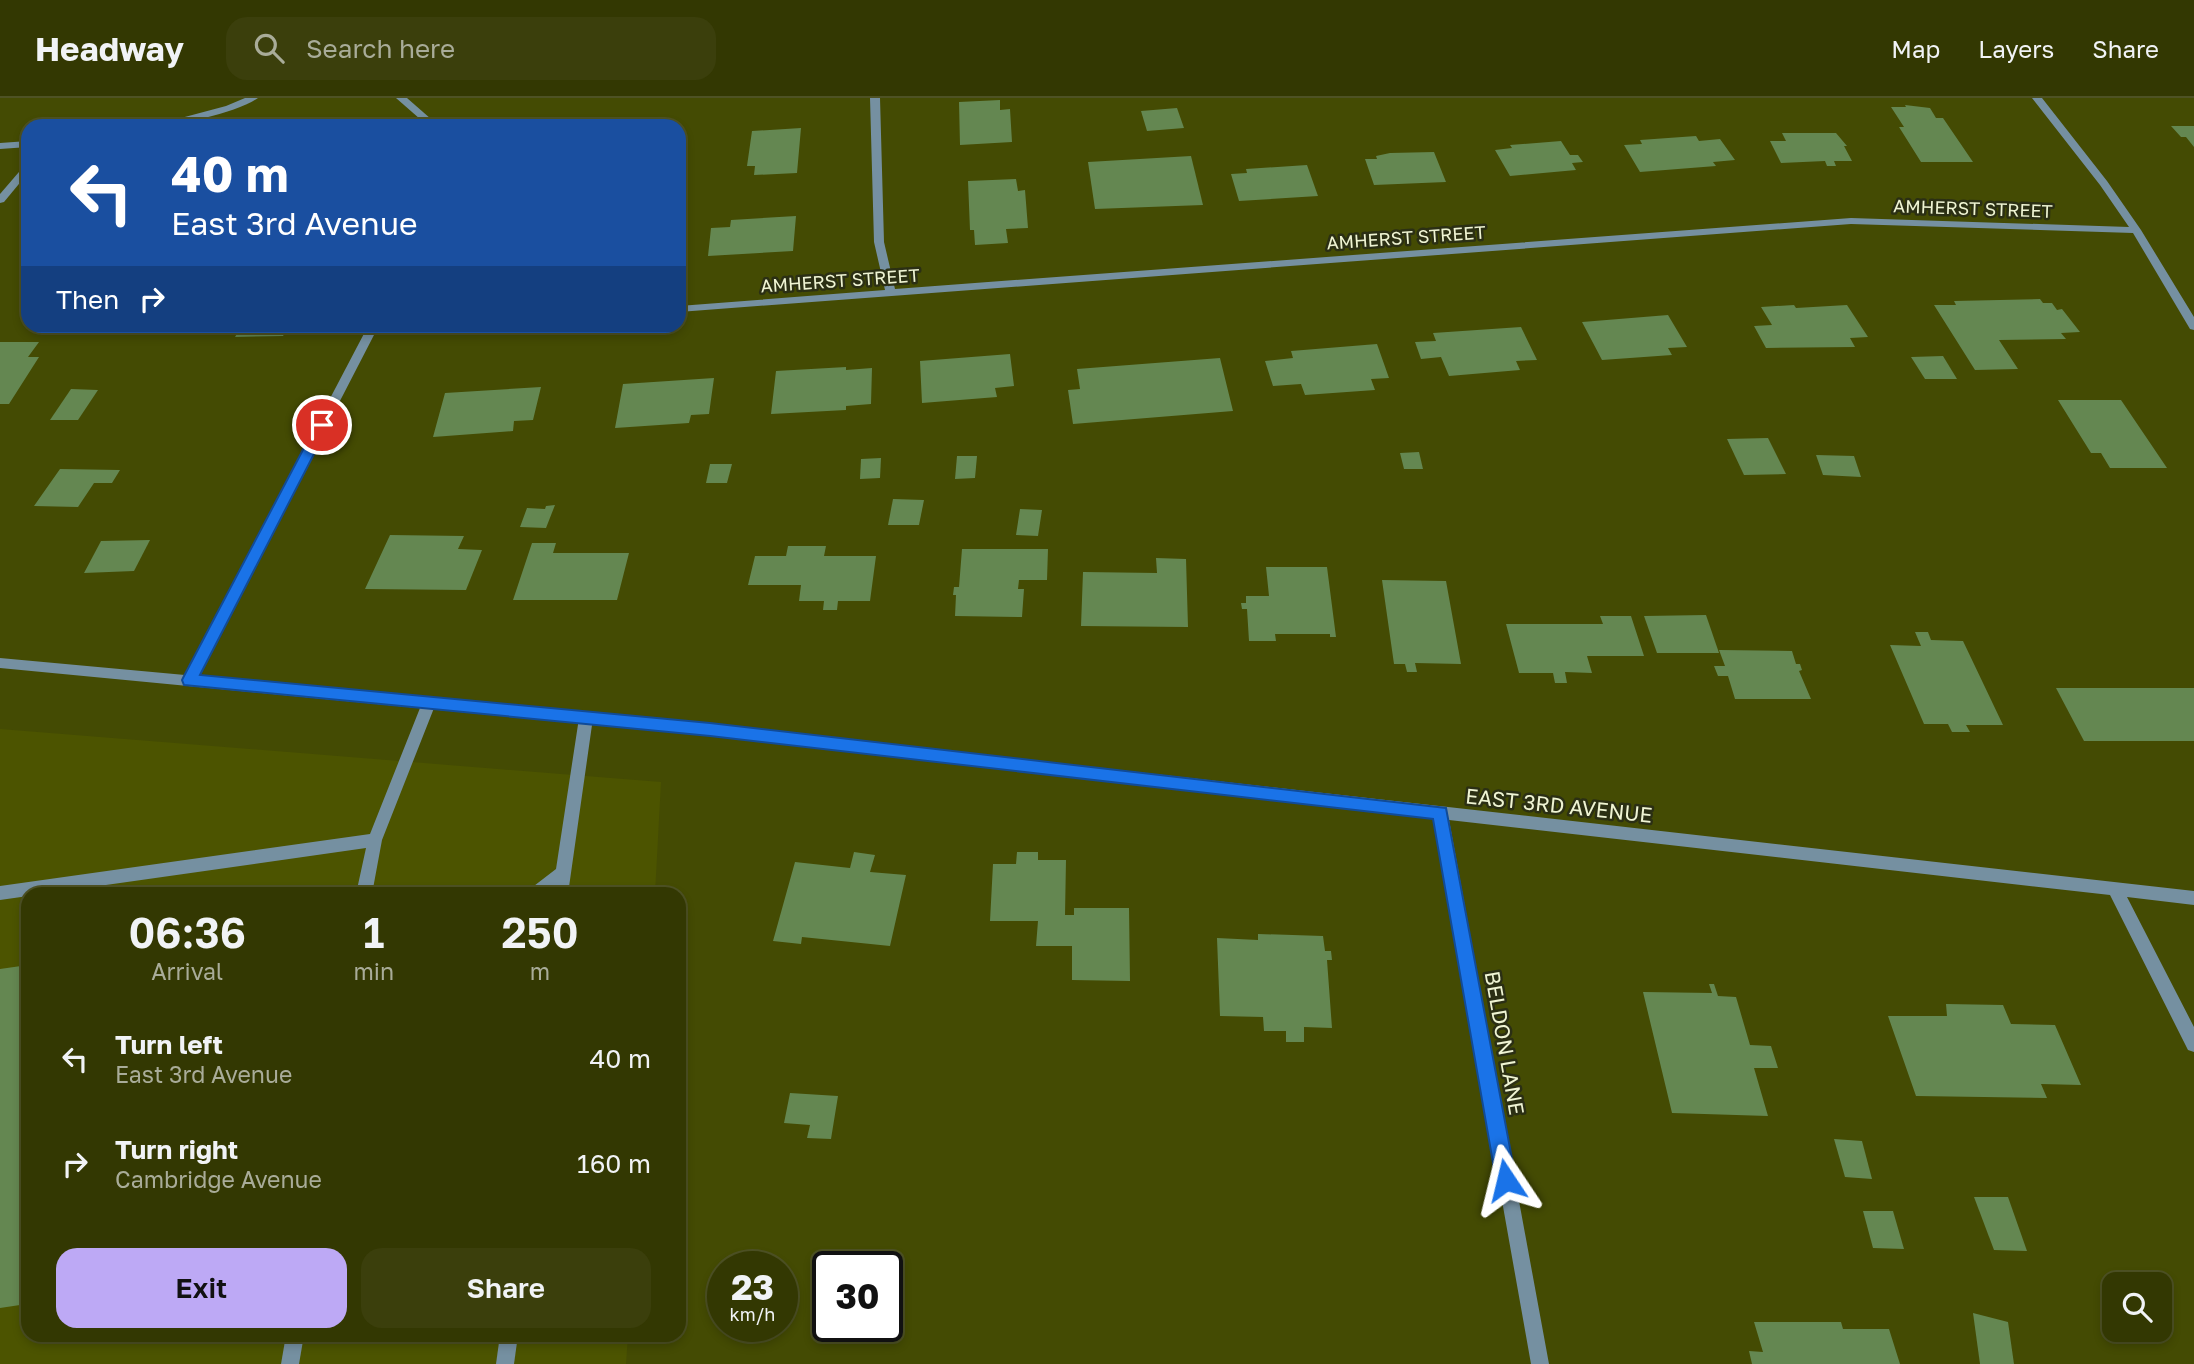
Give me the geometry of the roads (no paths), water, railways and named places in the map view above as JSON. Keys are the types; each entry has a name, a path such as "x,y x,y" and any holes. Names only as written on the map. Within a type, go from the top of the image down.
{"street":[{"path":"184,119 229,108 253,98"},
{"path":"401,98 426,119"},
{"path":"875,98 879,242 891,294"},
{"path":"2037,98 2104,183 2194,326"},
{"path":"0,146 21,144"},
{"path":"0,200 21,175"},
{"name":"AMHERST STREET","path":"686,309 1851,222 2136,230"},
{"path":"190,680 369,333"},
{"name":"EAST 3RD AVENUE","path":"0,663 586,718 2194,898"},
{"path":"366,887 375,840 429,703"},
{"path":"561,887 586,718"},
{"name":"BELDON LANE","path":"1440,813 1539,1364"},
{"path":"42,887 375,840"},
{"path":"544,887 563,873"},
{"path":"2115,889 2194,1044"},
{"path":"0,893 21,890"},
{"path":"290,1364 294,1342"},
{"path":"505,1364 508,1342"}]}
